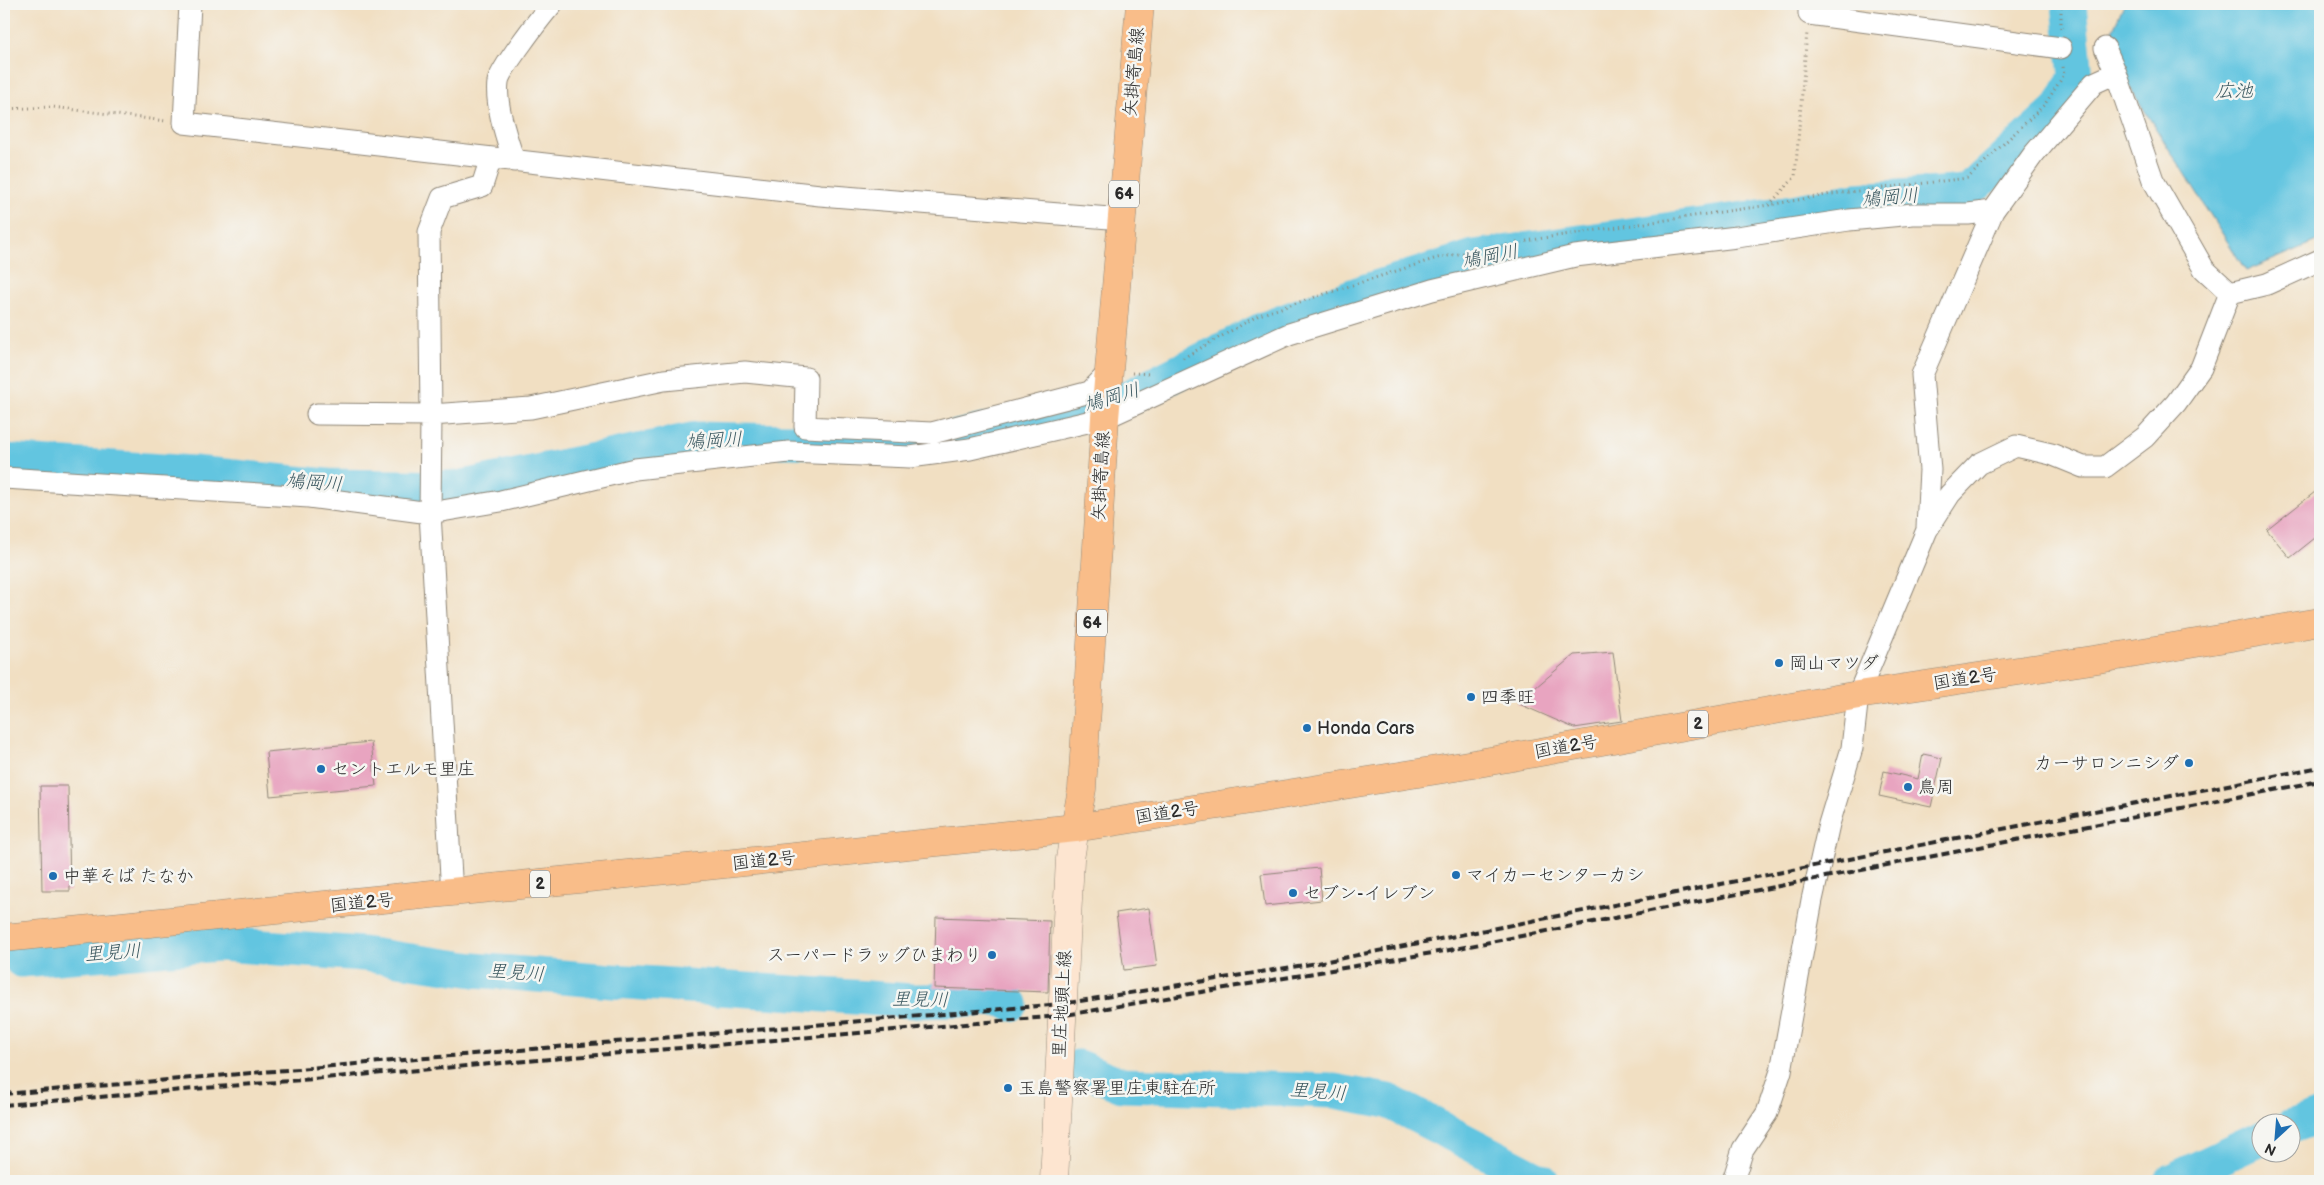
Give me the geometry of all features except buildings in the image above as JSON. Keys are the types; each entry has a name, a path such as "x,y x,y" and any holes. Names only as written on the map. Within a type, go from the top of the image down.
{"main road":[{"name":"矢掛寄島線","path":"1075,828 1082,789 1105,418 1140,4"},
{"name":"国道2号","path":"4,938 452,894 1075,828 1472,764 1858,695 2125,655 2320,622"},
{"name":"里庄地頭上線","path":"1054,1181 1069,869 1075,828"}],"street":[{"path":"190,4 184,123 820,195 1122,220"},
{"path":"514,161 502,126 498,81 536,21 552,4"},
{"path":"1809,9 2061,48"},
{"path":"2104,48 2116,73 2154,180 2204,269 2230,293"},
{"path":"1927,530 1930,470 1922,375 1993,211 2033,155 2094,83 2116,73"},
{"path":"452,894 430,513 432,415 429,232 442,198 482,186 491,158"},
{"path":"4,478 308,497 430,513 500,502 635,470 789,452 910,457 970,449 1105,418 1289,334 1432,290 1575,256 1737,238 1849,220 1913,214 1968,214 1993,211"},
{"path":"2230,293 2267,284 2320,260"},
{"path":"1733,1181 1743,1149 1767,1113 1780,1071 1814,890 1829,824 1852,748 1858,695 1927,530 1950,494 1979,464 2016,446 2051,454 2083,467 2105,467 2145,437 2176,403 2201,368 2230,293"},
{"path":"317,414 432,415 531,408 664,380 745,372 806,378 805,427 932,433 1090,392 1109,378"}],"path":[{"path":"1181,359 1259,315 1437,258 1543,238 1832,194 1968,178 2045,104 2064,75 2061,48 2061,4"},
{"path":"1769,205 1795,176 1809,9"},
{"path":"4,110 52,107 184,123"},
{"path":"1109,378 1155,374"}],"water":[{"name":"広池","path":"2124,4 2320,4 2320,240 2246,271 2105,48"}],"waterway":[{"name":"鳩岡川","path":"4,461 194,473 328,486 458,488 697,439 927,444 1127,398 1264,329 1366,291 1474,257 1787,213 1856,200 1968,192 2059,109 2076,77 2069,4"},
{"name":"里見川","path":"21,960 220,944 363,954 474,970 612,981 913,1001 1003,999 1011,1004"},
{"name":"里見川","path":"1078,1067 1122,1085 1334,1091 1388,1101 1542,1181"},
{"name":"里見川","path":"2302,1122 2320,1116"},
{"name":"里見川","path":"2171,1181 2252,1143"}],"railway":[{"path":"4,1094 1061,1004 1317,963 2320,767"},
{"path":"4,1105 1060,1016 1444,951 2320,781"}],"place":[{"name":"岡山マツダ","path":"1779,663"},
{"name":"四季旺","path":"1471,697"},
{"name":"Honda Cars","path":"1307,728"},
{"name":"カーサロンニシダ","path":"2189,763"},
{"name":"セントエルモ里庄","path":"321,769"},
{"name":"鳥周","path":"1908,787"},
{"name":"マイカーセンターカシ","path":"1456,875"},
{"name":"中華そば たなか","path":"53,876"},
{"name":"セブン-イレブン","path":"1293,893"},
{"name":"スーパードラッグひまわり","path":"992,955"},
{"name":"玉島警察署里庄東駐在所","path":"1008,1088"}]}
